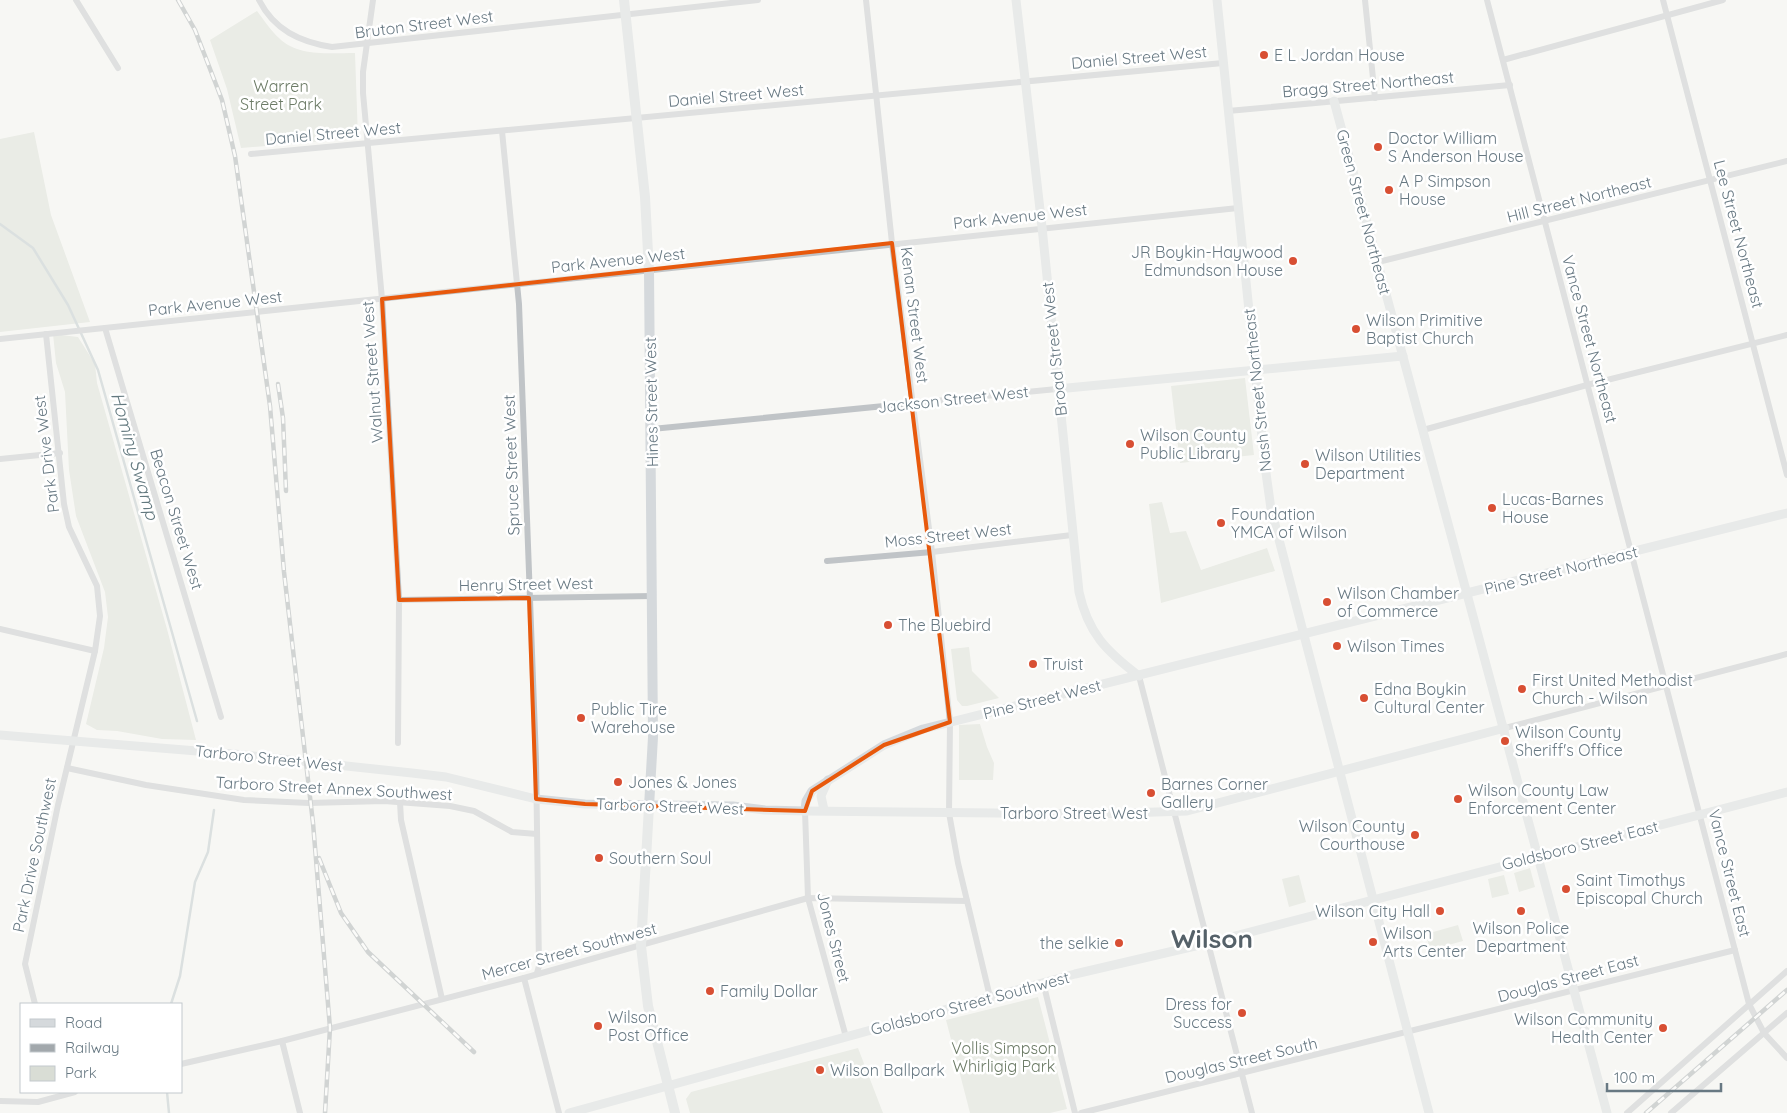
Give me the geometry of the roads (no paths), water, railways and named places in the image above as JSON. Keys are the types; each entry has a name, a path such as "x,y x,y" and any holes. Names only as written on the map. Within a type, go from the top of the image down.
{"main road":[{"name":"Hines Street West","path":"624,0 645,197 650,270 654,596 653,737 641,946 648,1006 675,1113"}],"street":[{"path":"76,0 118,68"},
{"name":"Bruton Street West","path":"259,0 271,20 278,26 308,42 332,47 758,0"},
{"name":"Walnut Street West","path":"373,0 363,93 382,299 399,600 398,743"},
{"name":"Kenan Street West","path":"866,0 892,243 932,552 950,722 949,813 990,997"},
{"name":"Broad Street West","path":"1016,0 1042,227 1079,592 1086,617 1105,648 1139,676"},
{"name":"Nash Street Northeast","path":"1217,0 1271,509 1306,634 1339,773 1428,1113"},
{"path":"1364,0 1375,98"},
{"name":"Vance Street Northeast","path":"1487,0 1667,684"},
{"name":"Lee Street Northeast","path":"1663,0 1787,475"},
{"path":"1503,60 1723,0"},
{"name":"Daniel Street West","path":"251,154 1223,63"},
{"name":"Bragg Street Northeast","path":"1228,111 1510,85"},
{"name":"Green Street Northeast","path":"1334,101 1468,593 1606,1113"},
{"name":"Spruce Street West","path":"502,131 519,304 537,834 539,966 537,973"},
{"name":"Hill Street Northeast","path":"1378,262 1787,161"},
{"name":"Park Avenue West","path":"0,339 1042,227 1238,208"},
{"name":"Beacon Street West","path":"105,328 221,717"},
{"name":"Park Drive West","path":"46,334 67,520 97,586 99,598 100,616 95,651 72,740"},
{"path":"1424,430 1587,385 1787,335"},
{"name":"Jackson Street West","path":"652,429 1403,356"},
{"path":"0,459 60,453"},
{"name":"Pine Street Northeast","path":"1306,634 1787,513"},
{"name":"Moss Street West","path":"827,561 932,552 1072,535"},
{"name":"Henry Street West","path":"399,600 654,596"},
{"path":"0,629 95,651"},
{"name":"Pine Street West","path":"805,811 806,801 812,791 893,741 924,729 1306,634"},
{"path":"1504,728 1787,654"},
{"path":"1139,676 1252,1113"},
{"name":"Vance Street East","path":"1667,684 1750,1004 1764,1033 1787,1058"},
{"name":"Tarboro Street West","path":"0,735 331,764 446,777 536,799 584,804 805,811 949,813 1175,812 1187,811 1339,773 1504,728"},
{"name":"Park Drive Southwest","path":"35,1003 25,964 72,740"},
{"name":"Tarboro Street Annex Southwest","path":"67,768 146,785 244,800 400,802 474,810 512,832 537,834"},
{"path":"824,810 822,796 828,780"},
{"name":"Goldsboro Street East","path":"1372,898 1787,792"},
{"path":"400,802 401,820 442,999"},
{"name":"Jones Street","path":"805,811 808,898 846,1037"},
{"name":"Mercer Street Southwest","path":"182,1064 282,1041 524,978 808,898 967,900"},
{"name":"Goldsboro Street Southwest","path":"568,1113 1043,982 1208,943 1372,898"},
{"name":"Douglas Street East","path":"1408,1033 1735,950"},
{"path":"1627,1113 1787,971"},
{"path":"524,978 559,1113"},
{"path":"1043,982 1075,1113"},
{"path":"1671,1113 1787,1013"},
{"name":"Douglas Street South","path":"1081,1113 1242,1072 1302,1060 1408,1033"},
{"path":"282,1041 300,1113"},
{"path":"0,1101 38,1102 62,1093"}],"waterway":[{"name":"Hominy Swamp","path":"0,224 33,248 68,305 98,370 197,721"},
{"name":"Hominy Swamp","path":"171,1003 180,976 195,882 208,852 214,810"},
{"name":"Hominy Swamp","path":"167,1093 169,1113"}],"railway":[{"path":"178,0 195,30 222,100 235,156 270,406 284,572 313,823 330,1028 325,1113"},
{"path":"278,384 283,418 286,491"},
{"path":"319,858 341,913 368,952 474,1052"},
{"path":"1646,1113 1787,990"}],"place":[{"name":"E L Jordan House","path":"1264,55"},
{"name":"Doctor William S Anderson House","path":"1378,147"},
{"name":"A P Simpson House","path":"1389,190"},
{"name":"JR Boykin-Haywood Edmundson House","path":"1293,261"},
{"name":"Wilson Primitive Baptist Church","path":"1356,329"},
{"name":"Wilson County Public Library","path":"1130,444"},
{"name":"Wilson Utilities Department","path":"1305,464"},
{"name":"Lucas-Barnes House","path":"1492,508"},
{"name":"Foundation YMCA of Wilson","path":"1221,523"},
{"name":"Wilson Chamber of Commerce","path":"1327,602"},
{"name":"The Bluebird","path":"888,625"},
{"name":"Wilson Times","path":"1337,646"},
{"name":"Truist","path":"1033,664"},
{"name":"First United Methodist Church - Wilson","path":"1522,689"},
{"name":"Edna Boykin Cultural Center","path":"1364,698"},
{"name":"Public Tire Warehouse","path":"581,718"},
{"name":"Wilson County Sheriff's Office","path":"1505,741"},
{"name":"Jones & Jones","path":"618,782"},
{"name":"Barnes Corner Gallery","path":"1151,793"},
{"name":"Wilson County Law Enforcement Center","path":"1458,799"},
{"name":"Wilson County Courthouse","path":"1415,835"},
{"name":"Southern Soul","path":"599,858"},
{"name":"Saint Timothys Episcopal Church","path":"1566,889"},
{"name":"Wilson City Hall","path":"1440,911"},
{"name":"Wilson Police Department","path":"1521,911"},
{"name":"Wilson Arts Center","path":"1373,942"},
{"name":"the selkie","path":"1119,943"},
{"name":"Family Dollar","path":"710,991"},
{"name":"Dress for Success","path":"1242,1013"},
{"name":"Wilson Post Office","path":"598,1026"},
{"name":"Wilson Community Health Center","path":"1663,1028"},
{"name":"Wilson Ballpark","path":"820,1070"}],"district":[{"name":"Wilson","path":"1212,938"}],"park label":[{"name":"Warren Street Park","path":"281,95"},
{"name":"Vollis Simpson Whirligig Park","path":"1004,1057"}]}
